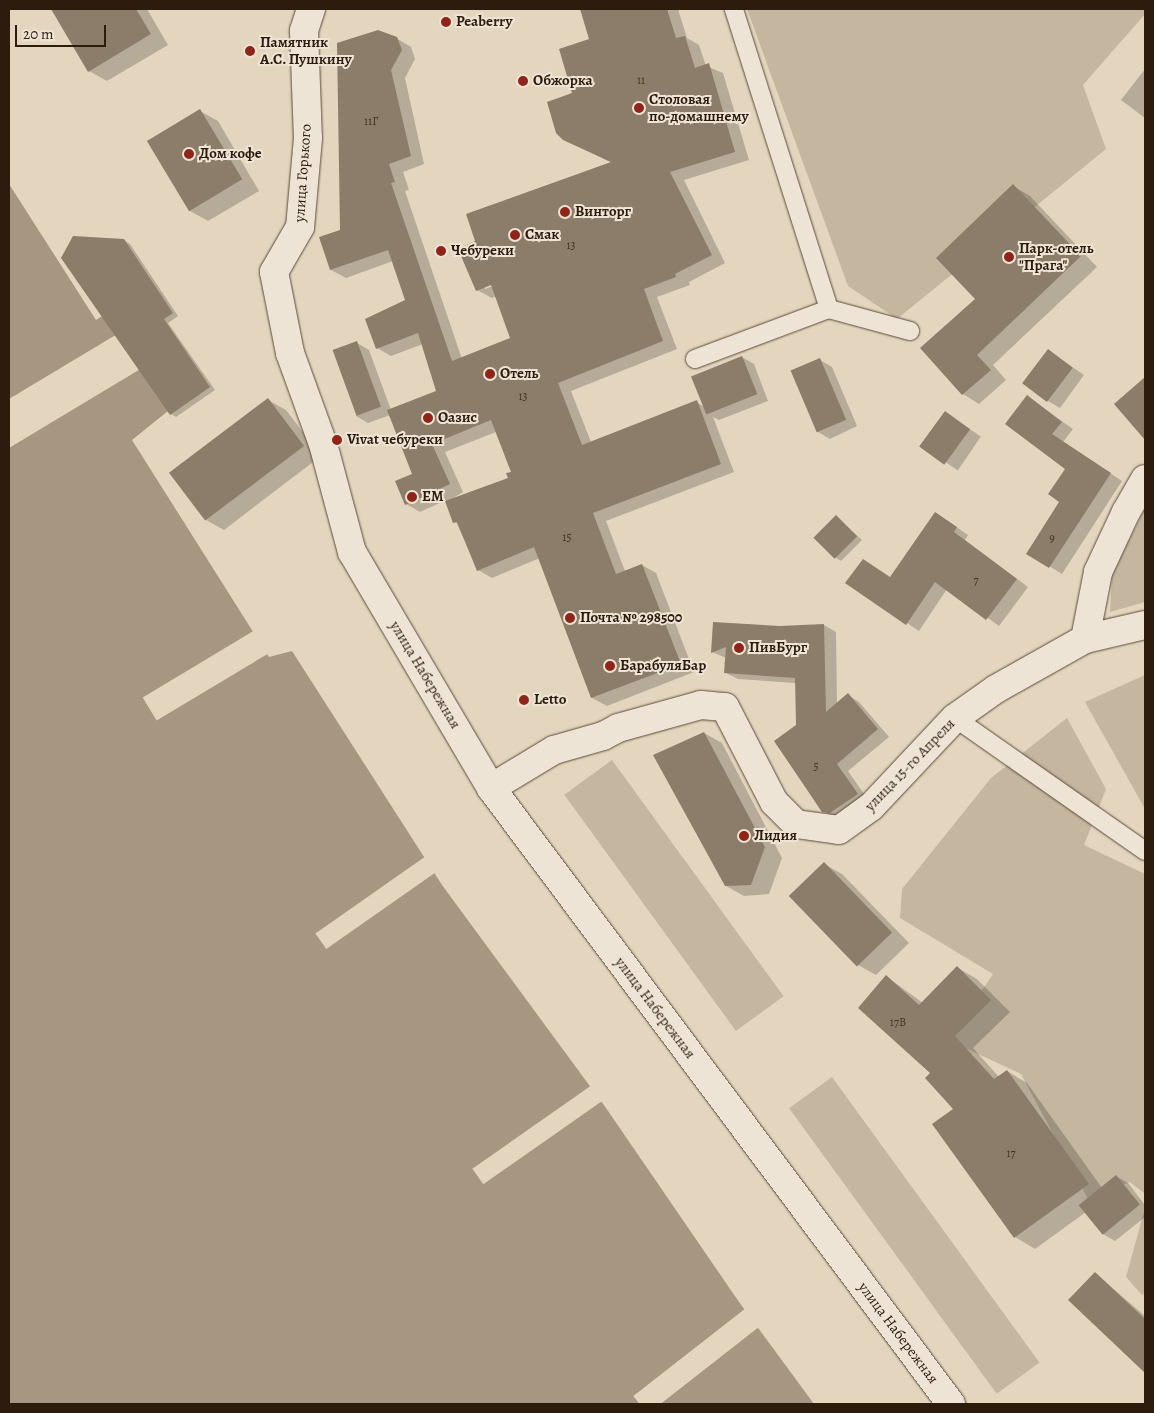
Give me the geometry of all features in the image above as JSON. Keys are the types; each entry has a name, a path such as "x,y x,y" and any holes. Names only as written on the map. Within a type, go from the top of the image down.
{"street":[{"name":"улица Горького","path":"311,9 304,31 308,138 300,228 274,272 290,353 323,444 352,552 380,598"},
{"path":"1085,639 1098,572 1126,512 1145,479"},
{"name":"улица Набережная","path":"380,598 491,788 951,1404"},
{"name":"улица 15-го Апреля","path":"491,788 554,750 664,714 701,705 725,707 774,802 796,824 839,830 871,807 955,718 996,689 1085,639 1145,625"}],"lane":[{"path":"734,9 829,309"},
{"path":"696,359 829,309 910,331"},
{"path":"955,718 1145,851"}],"shaded area":[{"path":"747,9 1145,9 1145,14 1083,85 1106,149 897,319 848,286"},
{"path":"9,184 96,320 134,296 194,390 132,440 269,657 292,651 442,885 606,1108 739,1302 814,1404 9,1404"},
{"path":"1145,508 1145,602 1110,612 1112,574"},
{"path":"1145,675 1145,809 1085,702"},
{"path":"1067,718 1106,789 1084,845 1145,874 1145,1194 1130,1182 1088,1199 1021,1074 948,1040 993,974 900,918 902,889 991,778"},
{"path":"612,760 784,996 736,1031 564,795"},
{"path":"832,1077 1039,1363 997,1394 789,1108"},
{"path":"1145,1208 1145,1293 1142,1295 1126,1277"}],"pier":[{"path":"149,315 172,350 9,448 9,399"},
{"path":"255,630 269,653 157,721 143,697"},
{"path":"426,856 437,872 326,949 315,933"},
{"path":"592,1085 603,1101 483,1184 472,1169"},
{"path":"746,1308 760,1326 660,1404 640,1404 633,1396"}],"building":[{"path":"51,9 136,9 151,34 88,72"},
{"path":"580,9 667,9 676,38 685,36 695,68 709,63 735,152 670,172 712,255 675,274 676,277 644,289 663,341 558,383 582,445 697,400 721,464 593,513 616,574 642,564 681,664 591,698 534,547 477,571 457,522 453,523 445,501 508,478 506,473 511,472 491,420 432,444 450,484 405,505 395,481 412,474 387,410 436,391 418,333 376,349 365,319 405,300 388,250 330,270 319,237 340,230 337,43 378,30 397,37 402,50 391,70 411,156 389,164 395,182 391,183 452,361 510,338 491,285 476,291 458,249 475,241 466,214 611,162 563,140 556,133 547,102 572,93 559,49 589,39"},
{"path":"200,109 242,179 189,211 147,141"},
{"name":"Парк-отель \"Прага\"","path":"1013,184 1081,256 977,355 991,370 962,395 920,348 975,299 936,258"},
{"path":"73,236 124,239 173,313 164,319 210,387 170,415 61,258"},
{"path":"357,341 381,407 357,416 333,350"},
{"path":"1048,349 1073,368 1047,402 1022,383"},
{"path":"742,356 757,394 706,415 691,377"},
{"path":"820,358 846,420 817,432 791,371"},
{"path":"1145,377 1145,440 1114,404"},
{"path":"1027,395 1062,422 1052,434 1111,473 1049,568 1026,554 1059,502 1048,494 1065,469 1005,424"},
{"path":"268,398 304,446 205,521 169,473"},
{"path":"945,411 970,429 944,465 919,447"},
{"path":"935,512 957,527 954,532 1017,579 986,620 935,582 906,625 845,583 863,559 890,577"},
{"path":"836,515 857,536 835,559 813,538"},
{"path":"713,622 780,626 824,624 826,712 848,693 878,729 837,764 858,794 830,813 822,812 774,741 796,725 795,678 724,673 726,647 711,653"},
{"path":"704,732 765,847 751,885 725,886 653,755"},
{"path":"824,862 892,932 857,967 789,896"},
{"path":"957,966 991,1000 955,1036 994,1079 1007,1070 1089,1184 1014,1238 932,1124 953,1109 925,1078 930,1073 858,1008 886,975 919,1005"},
{"path":"1116,1175 1140,1205 1103,1235 1079,1205"},
{"path":"1095,1272 1145,1319 1145,1373 1068,1300"}],"place":[{"name":"Peaberry","path":"446,22"},
{"name":"Памятник А.С. Пушкину","path":"250,51"},
{"name":"Обжорка","path":"523,81"},
{"name":"Столовая по-домашнему","path":"639,108"},
{"name":"Дом кофе","path":"189,154"},
{"name":"Винторг","path":"565,212"},
{"name":"Смак","path":"515,235"},
{"name":"Чебуреки","path":"441,251"},
{"name":"Парк-отель \"Прага\"","path":"1009,257"},
{"name":"Отель","path":"490,374"},
{"name":"Оазис","path":"428,418"},
{"name":"Vivat чебуреки","path":"337,440"},
{"name":"ЕМ","path":"412,497"},
{"name":"Почта № 298500","path":"570,618"},
{"name":"ПивБург","path":"739,648"},
{"name":"БарабуляБар","path":"610,666"},
{"name":"Letto","path":"524,700"},
{"name":"Лидия","path":"744,836"}]}
